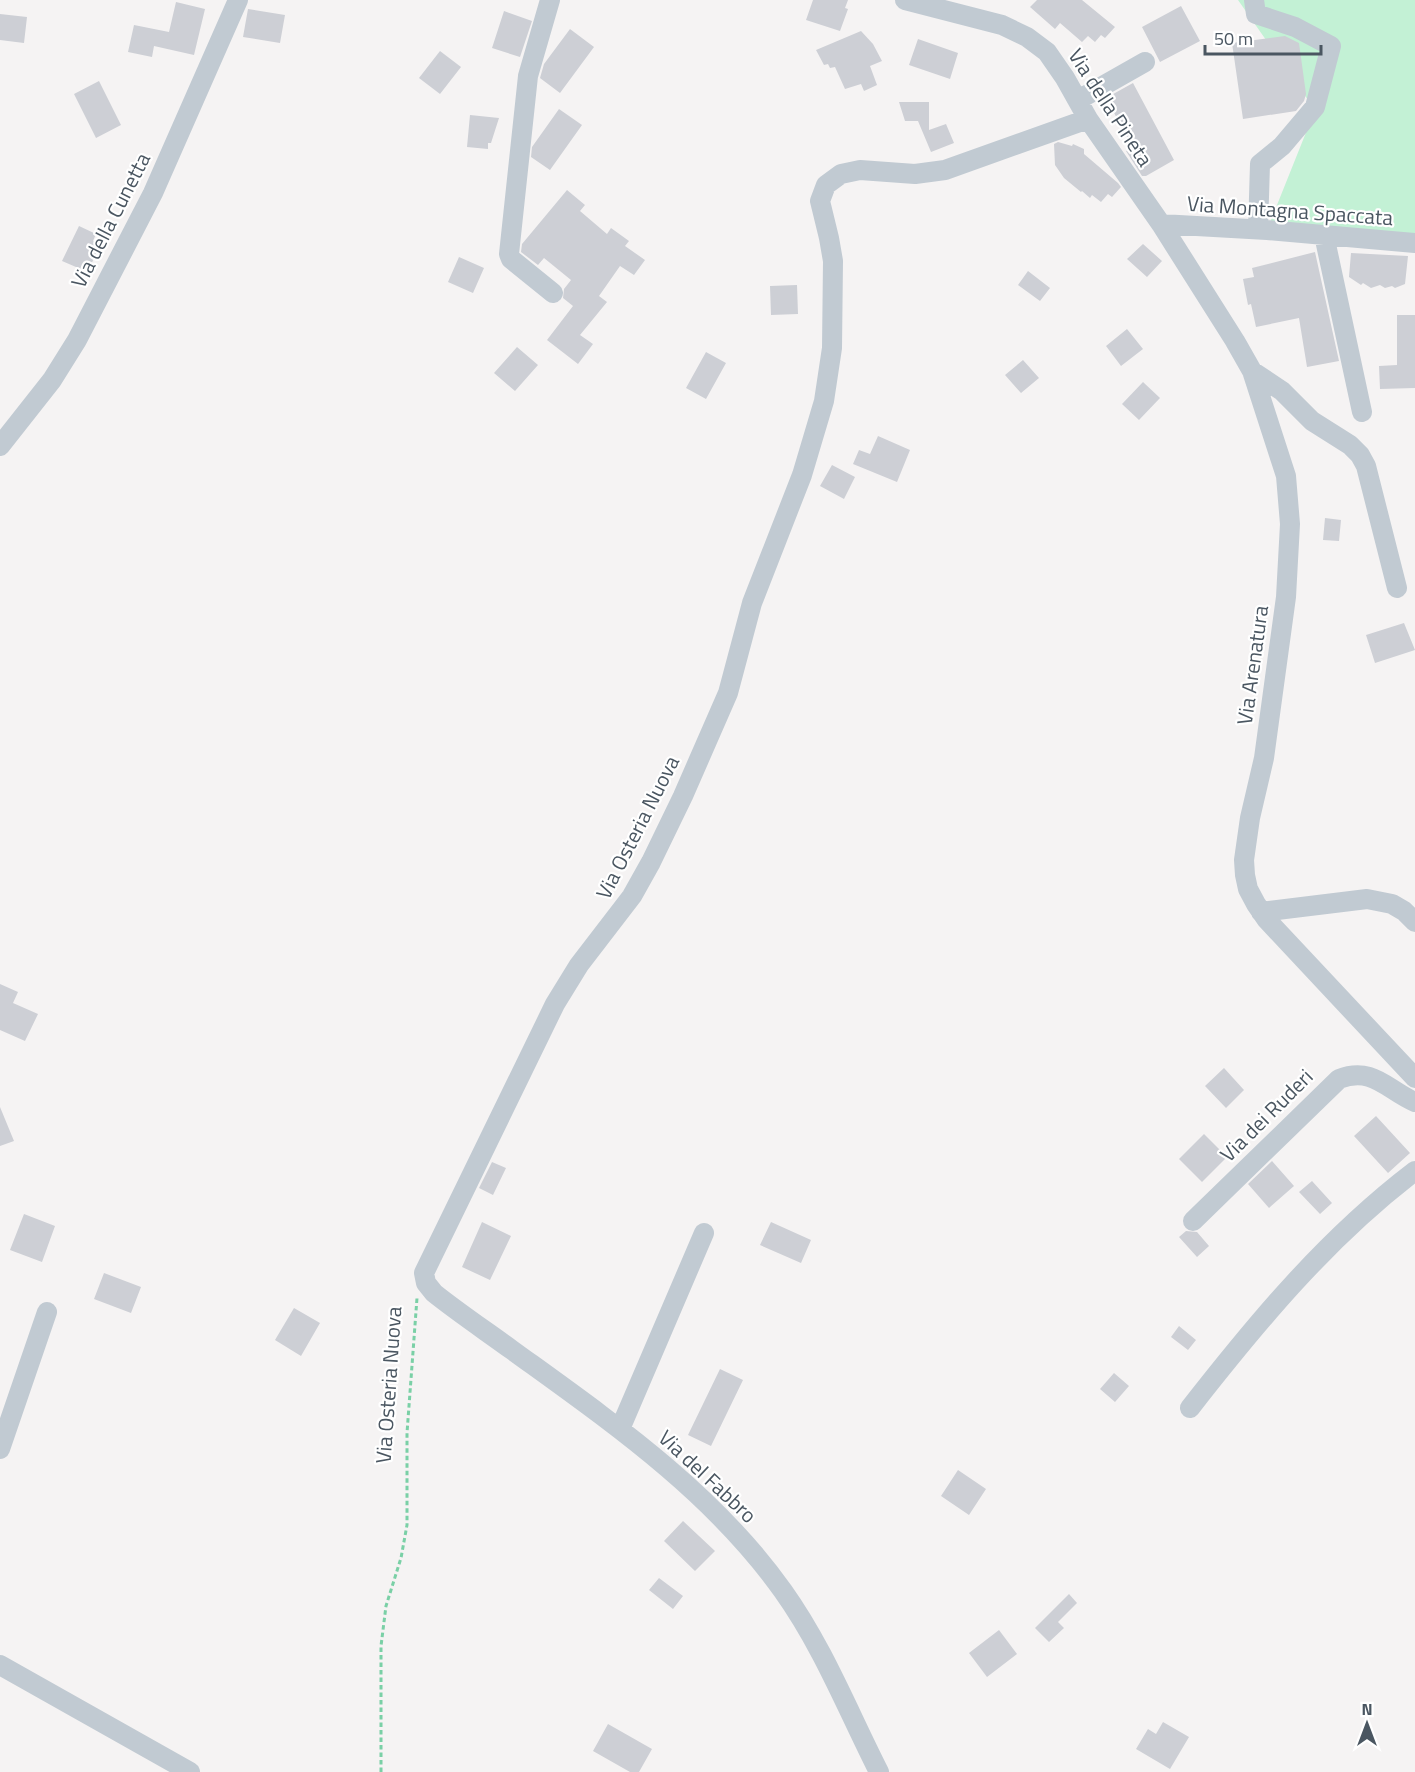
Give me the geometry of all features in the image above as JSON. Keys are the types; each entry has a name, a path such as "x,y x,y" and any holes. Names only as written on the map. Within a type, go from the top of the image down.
{"street":[{"name":"Via della Cunetta","path":"0,446 52,380 77,340 153,194 238,0"},
{"path":"550,0 528,76 509,254 513,262 553,293"},
{"name":"Via della Pineta","path":"905,0 964,7 1035,42 1057,65 1088,119 1161,224"},
{"path":"1254,0 1256,14 1295,27 1331,46 1315,107 1282,146 1260,164 1258,230"},
{"path":"1078,100 1145,62"},
{"name":"Via Osteria Nuova","path":"426,1283 424,1273 427,1265 549,1014 572,975 621,912 642,878 683,796 728,693 749,611 802,475 828,379 833,338 833,278 831,245 821,205 824,188 834,177 860,170 915,174 945,170 1088,119"},
{"name":"Via Montagna Spaccata","path":"1161,224 1415,243"},
{"name":"Via Arenatura","path":"1161,224 1235,341 1251,371 1286,476 1290,531 1287,585 1260,779 1250,818 1245,852 1246,882 1251,897 1261,912 1415,1078"},
{"path":"1324,235 1362,412"},
{"path":"1251,371 1282,391 1312,421 1344,441 1360,455 1366,466 1396,588"},
{"path":"1261,912 1368,899 1392,904 1404,911 1415,922"},
{"name":"Via dei Ruderi","path":"1193,1221 1339,1079 1357,1074 1376,1079 1415,1102"},
{"path":"1190,1408 1254,1328 1329,1245 1415,1171"},
{"path":"620,1429 704,1233"},
{"name":"Via del Fabbro","path":"426,1283 438,1296 620,1429 723,1518 776,1581 799,1614 822,1654 879,1772"},
{"path":"0,1449 47,1312"},
{"path":"0,1665 190,1772"}],"path":[{"name":"Via Osteria Nuova","path":"381,1772 381,1646 386,1606 406,1536 406,1446 416,1305 419,1292 426,1283"}],"green space":[{"path":"1238,0 1415,0 1415,243 1267,230 1315,110"}],"building":[{"path":"813,0 848,0 845,8 848,9 840,31 806,20"},
{"path":"1037,0 1082,0 1115,27 1105,38 1101,35 1095,42 1088,36 1082,42 1060,23 1055,29 1030,7"},
{"path":"176,2 205,9 194,55 154,46 152,57 128,52 134,25 169,32"},
{"path":"1181,6 1200,41 1160,62 1142,27"},
{"path":"248,9 285,15 280,43 243,37"},
{"path":"504,11 532,21 520,57 492,48"},
{"path":"0,14 27,17 24,43 0,40"},
{"path":"570,29 594,47 560,93 540,78 544,64"},
{"path":"861,31 873,44 882,61 870,66 877,85 864,91 861,84 845,89 835,67 830,68 828,64 824,65 816,50"},
{"path":"1285,36 1299,43 1306,94 1304,101 1296,111 1243,119 1232,43"},
{"path":"918,39 958,53 950,79 909,65"},
{"path":"440,51 461,67 440,94 419,78"},
{"path":"99,81 121,125 96,138 74,94"},
{"path":"1133,83 1174,160 1146,176 1142,176 1126,151 1133,148 1106,98"},
{"path":"899,102 929,102 929,130 946,124 954,143 931,152 918,121 905,121"},
{"path":"559,109 582,125 550,170 531,157 532,147"},
{"path":"470,115 499,118 491,143 488,143 488,149 467,147"},
{"path":"1058,142 1072,146 1073,144 1084,149 1084,154 1121,187 1112,197 1108,194 1101,202 1092,195 1090,198 1081,192 1064,178 1055,165 1054,144"},
{"path":"567,190 585,205 580,211 607,234 611,228 629,241 625,246 645,260 634,275 620,266 599,296 607,302 580,335 593,344 578,364 547,340 573,306 563,298 564,289 571,280 544,258 538,265 521,252 522,244"},
{"path":"79,226 96,234 93,241 100,244 91,265 86,263 83,270 62,261"},
{"path":"1143,244 1162,261 1147,277 1127,259"},
{"path":"1315,252 1339,361 1307,367 1299,318 1256,327 1251,304 1248,305 1243,279 1254,277 1252,268"},
{"path":"1351,253 1408,256 1405,284 1395,288 1392,286 1385,288 1380,285 1371,288 1363,283 1361,285 1349,277"},
{"path":"459,257 484,268 473,293 448,282"},
{"path":"1028,271 1050,288 1040,301 1018,285"},
{"path":"797,285 798,314 771,315 770,286"},
{"path":"1397,315 1415,315 1415,388 1380,389 1379,366 1397,365"},
{"path":"1127,329 1143,349 1121,366 1106,346"},
{"path":"517,347 538,365 515,391 494,373"},
{"path":"706,352 726,363 706,399 686,388"},
{"path":"1023,360 1039,378 1021,393 1005,375"},
{"path":"1143,382 1160,398 1139,420 1122,404"},
{"path":"878,436 910,450 897,482 853,464 859,450 870,454"},
{"path":"832,465 855,477 844,499 820,486"},
{"path":"1325,518 1341,520 1339,541 1323,540"},
{"path":"1404,623 1415,650 1375,663 1366,635"},
{"path":"0,984 18,992 13,1003 38,1014 25,1041 0,1030"},
{"path":"1224,1068 1244,1090 1226,1108 1205,1086"},
{"path":"0,1107 14,1141 0,1146"},
{"path":"1376,1116 1410,1153 1388,1173 1354,1136"},
{"path":"1204,1134 1227,1157 1202,1182 1179,1159"},
{"path":"1272,1161 1294,1186 1269,1208 1248,1184"},
{"path":"492,1162 506,1168 493,1195 479,1188"},
{"path":"1312,1181 1332,1203 1320,1214 1299,1192"},
{"path":"24,1214 55,1226 42,1262 10,1250"},
{"path":"482,1222 511,1236 490,1280 462,1267"},
{"path":"771,1222 811,1240 801,1263 760,1245"},
{"path":"1186,1231 1197,1232 1209,1246 1197,1257 1179,1237"},
{"path":"104,1273 141,1287 131,1313 94,1299"},
{"path":"294,1308 320,1323 301,1356 275,1340"},
{"path":"1179,1326 1196,1340 1188,1350 1171,1337"},
{"path":"720,1369 743,1380 711,1446 688,1435"},
{"path":"1114,1373 1129,1386 1115,1402 1100,1389"},
{"path":"958,1470 986,1489 969,1515 941,1496"},
{"path":"683,1521 715,1551 695,1571 664,1541"},
{"path":"659,1578 683,1596 673,1609 649,1590"},
{"path":"1069,1594 1077,1603 1058,1622 1064,1628 1049,1642 1035,1628"},
{"path":"999,1630 1017,1654 987,1677 969,1653"},
{"path":"1163,1722 1189,1737 1170,1769 1136,1749 1148,1729 1156,1734"},
{"path":"608,1724 652,1749 639,1772 630,1772 593,1751"}]}
